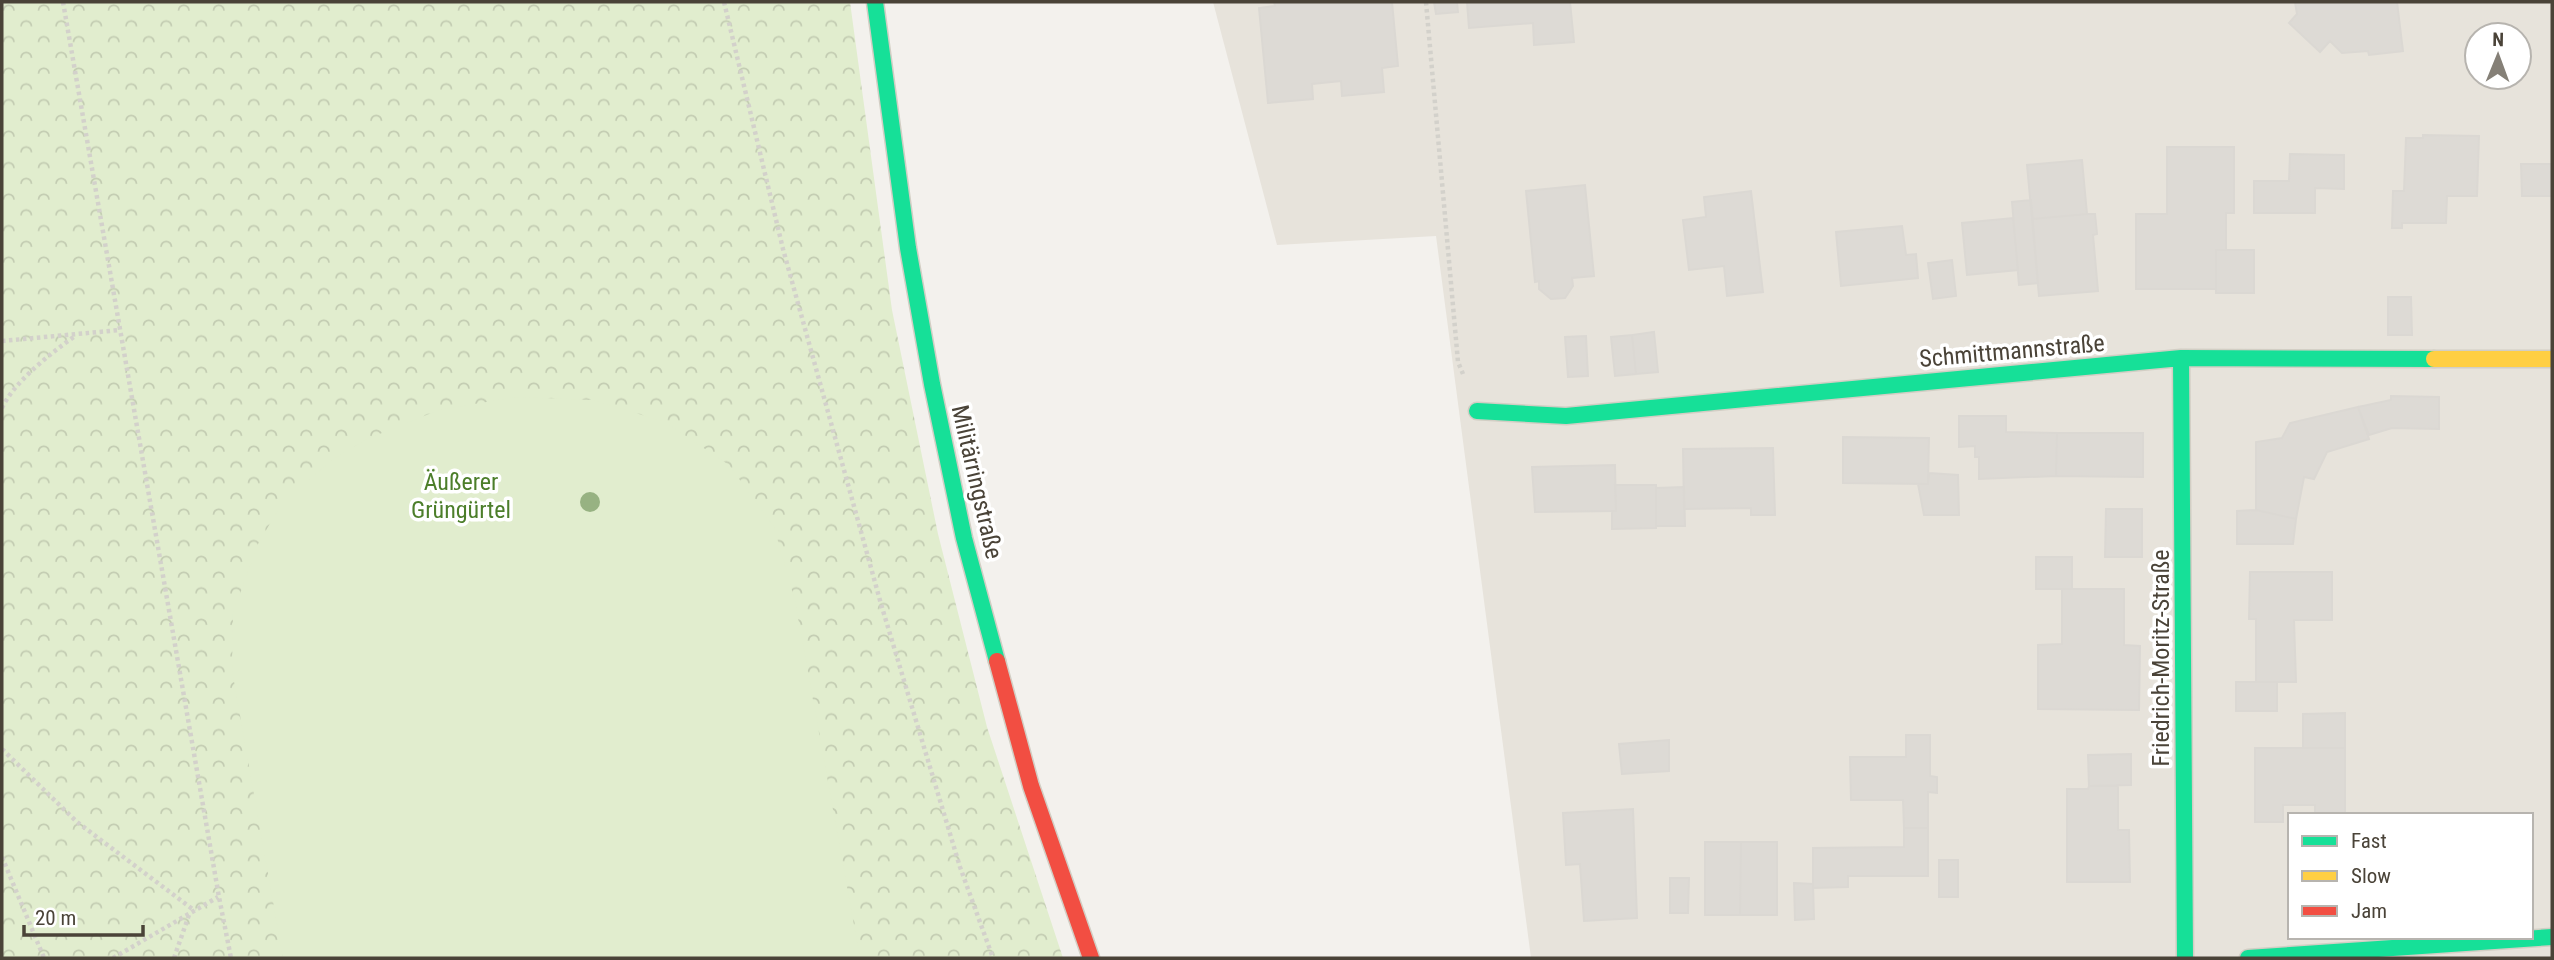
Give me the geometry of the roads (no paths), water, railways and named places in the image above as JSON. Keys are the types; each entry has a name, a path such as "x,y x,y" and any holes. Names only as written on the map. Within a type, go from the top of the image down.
{"street":[{"name":"Militärringstraße","path":"875,2 908,248 932,384 964,538 1031,786 1091,958"},
{"name":"Schmittmannstraße","path":"1477,411 1566,416 2181,358 2552,359"},
{"name":"Friedrich-Moritz-Straße","path":"2181,358 2185,958"},
{"path":"2533,938 2552,937"},
{"path":"2248,958 2523,939"}],"park label":[{"name":"Äußerer Grüngürtel","path":"461,496"}]}
